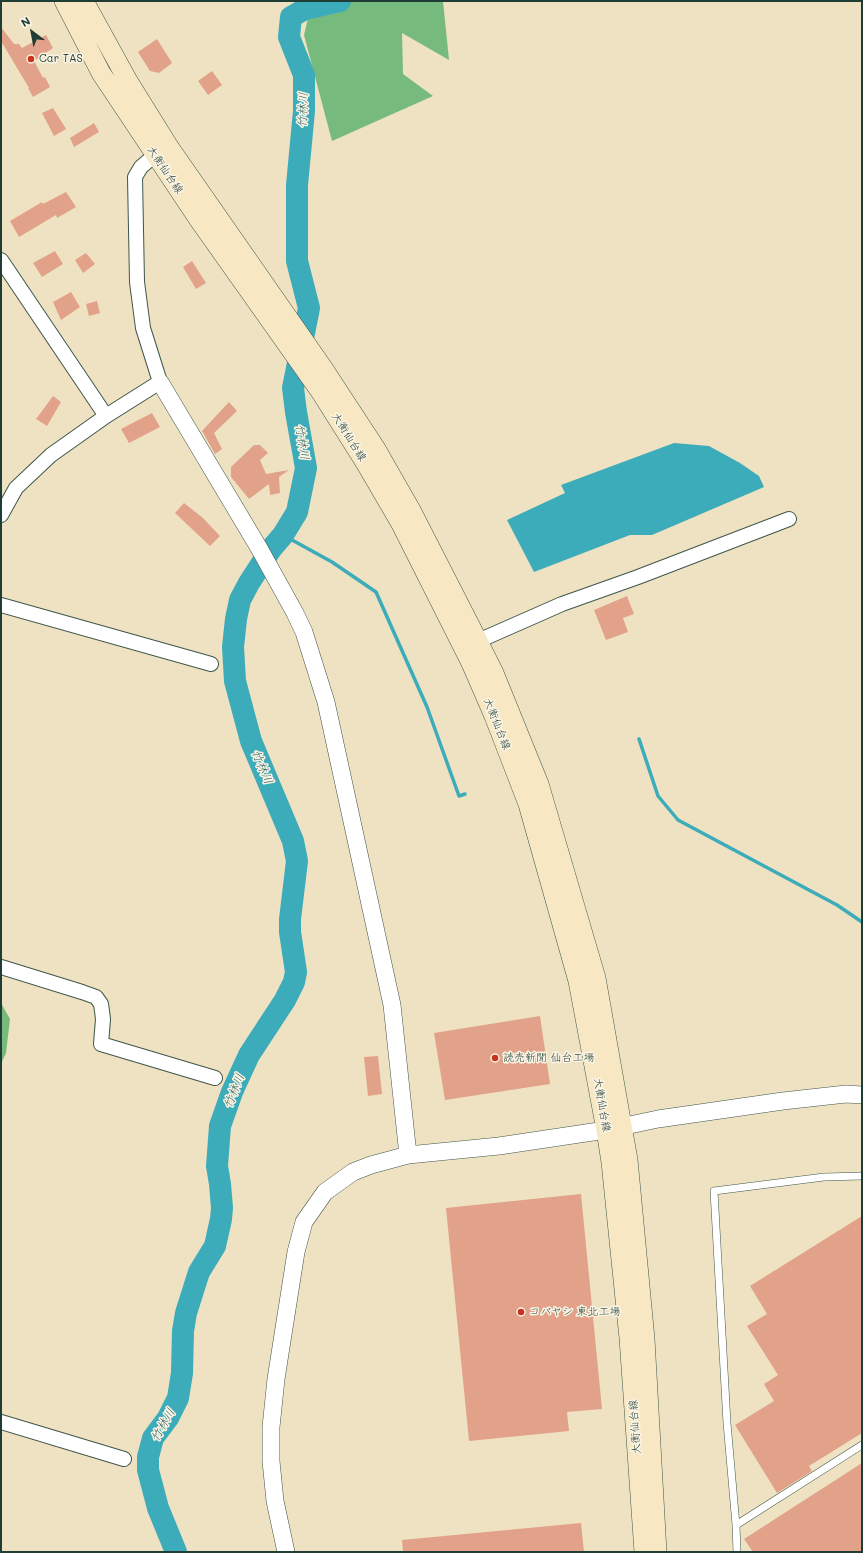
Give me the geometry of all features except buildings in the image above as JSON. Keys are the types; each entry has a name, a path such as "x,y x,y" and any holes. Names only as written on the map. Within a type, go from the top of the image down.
{"main road":[{"name":"大衡仙台線","path":"64,1 101,73 199,220 320,391 401,524 471,663 528,804 578,981 614,1128 628,1160 645,1339 657,1552"},
{"name":"大衡仙台線","path":"84,1 128,82 169,146 323,368 376,449 412,512 494,673 539,784 557,841 596,978 614,1128 611,1162 629,1338 644,1552"}],"street":[{"path":"155,155 141,167 135,177 137,282 143,328 160,382 274,573 304,632 326,702 392,1005 408,1155"},
{"path":"1,260 106,416"},
{"path":"1,515 16,488 50,454 160,382"},
{"path":"478,641 562,604 789,519"},
{"path":"1,605 211,664"},
{"path":"1,967 96,997 101,1004 103,1015 100,1044 215,1078"},
{"path":"286,1552 275,1501 271,1461 271,1427 276,1379 296,1252 304,1222 325,1192 341,1179 353,1172 371,1165 408,1155 499,1146 783,1101 846,1094 862,1094"},
{"path":"1,1422 124,1459"}],"lane":[{"path":"738,1552 727,1423 714,1192 824,1177 862,1176"},
{"path":"736,1525 862,1445"}],"green space":[{"path":"312,1 443,1 449,60 402,33 403,74 433,96 332,141 304,35"},
{"path":"1,1003 10,1019 6,1053 1,1064"}],"water":[{"path":"674,443 709,446 740,463 759,476 764,487 652,535 630,535 534,572 507,520 565,493 561,485"}],"waterway":[{"name":"竹林川","path":"176,1552 158,1508 148,1470 148,1457 153,1438 168,1418 178,1398 182,1373 183,1331 186,1313 199,1272 215,1246 221,1219 222,1208 217,1166 220,1126 232,1092 249,1055 285,1000 294,982 296,972 290,932 290,919 297,861 293,841 251,741 235,681 233,647 240,600 271,549 283,535 297,512 306,468 293,388 309,308 297,261 297,185 304,111 304,75 289,37 291,17 305,9 340,1"},
{"path":"283,535 332,562 376,592 427,707 459,796 465,794"},
{"path":"639,739 658,796 678,820 837,905 862,922"}],"place":[{"name":"Car TAS","path":"31,59"},
{"name":"読売新聞 仙台工場","path":"495,1058"},
{"name":"コバヤシ 東北工場","path":"521,1312"}]}
